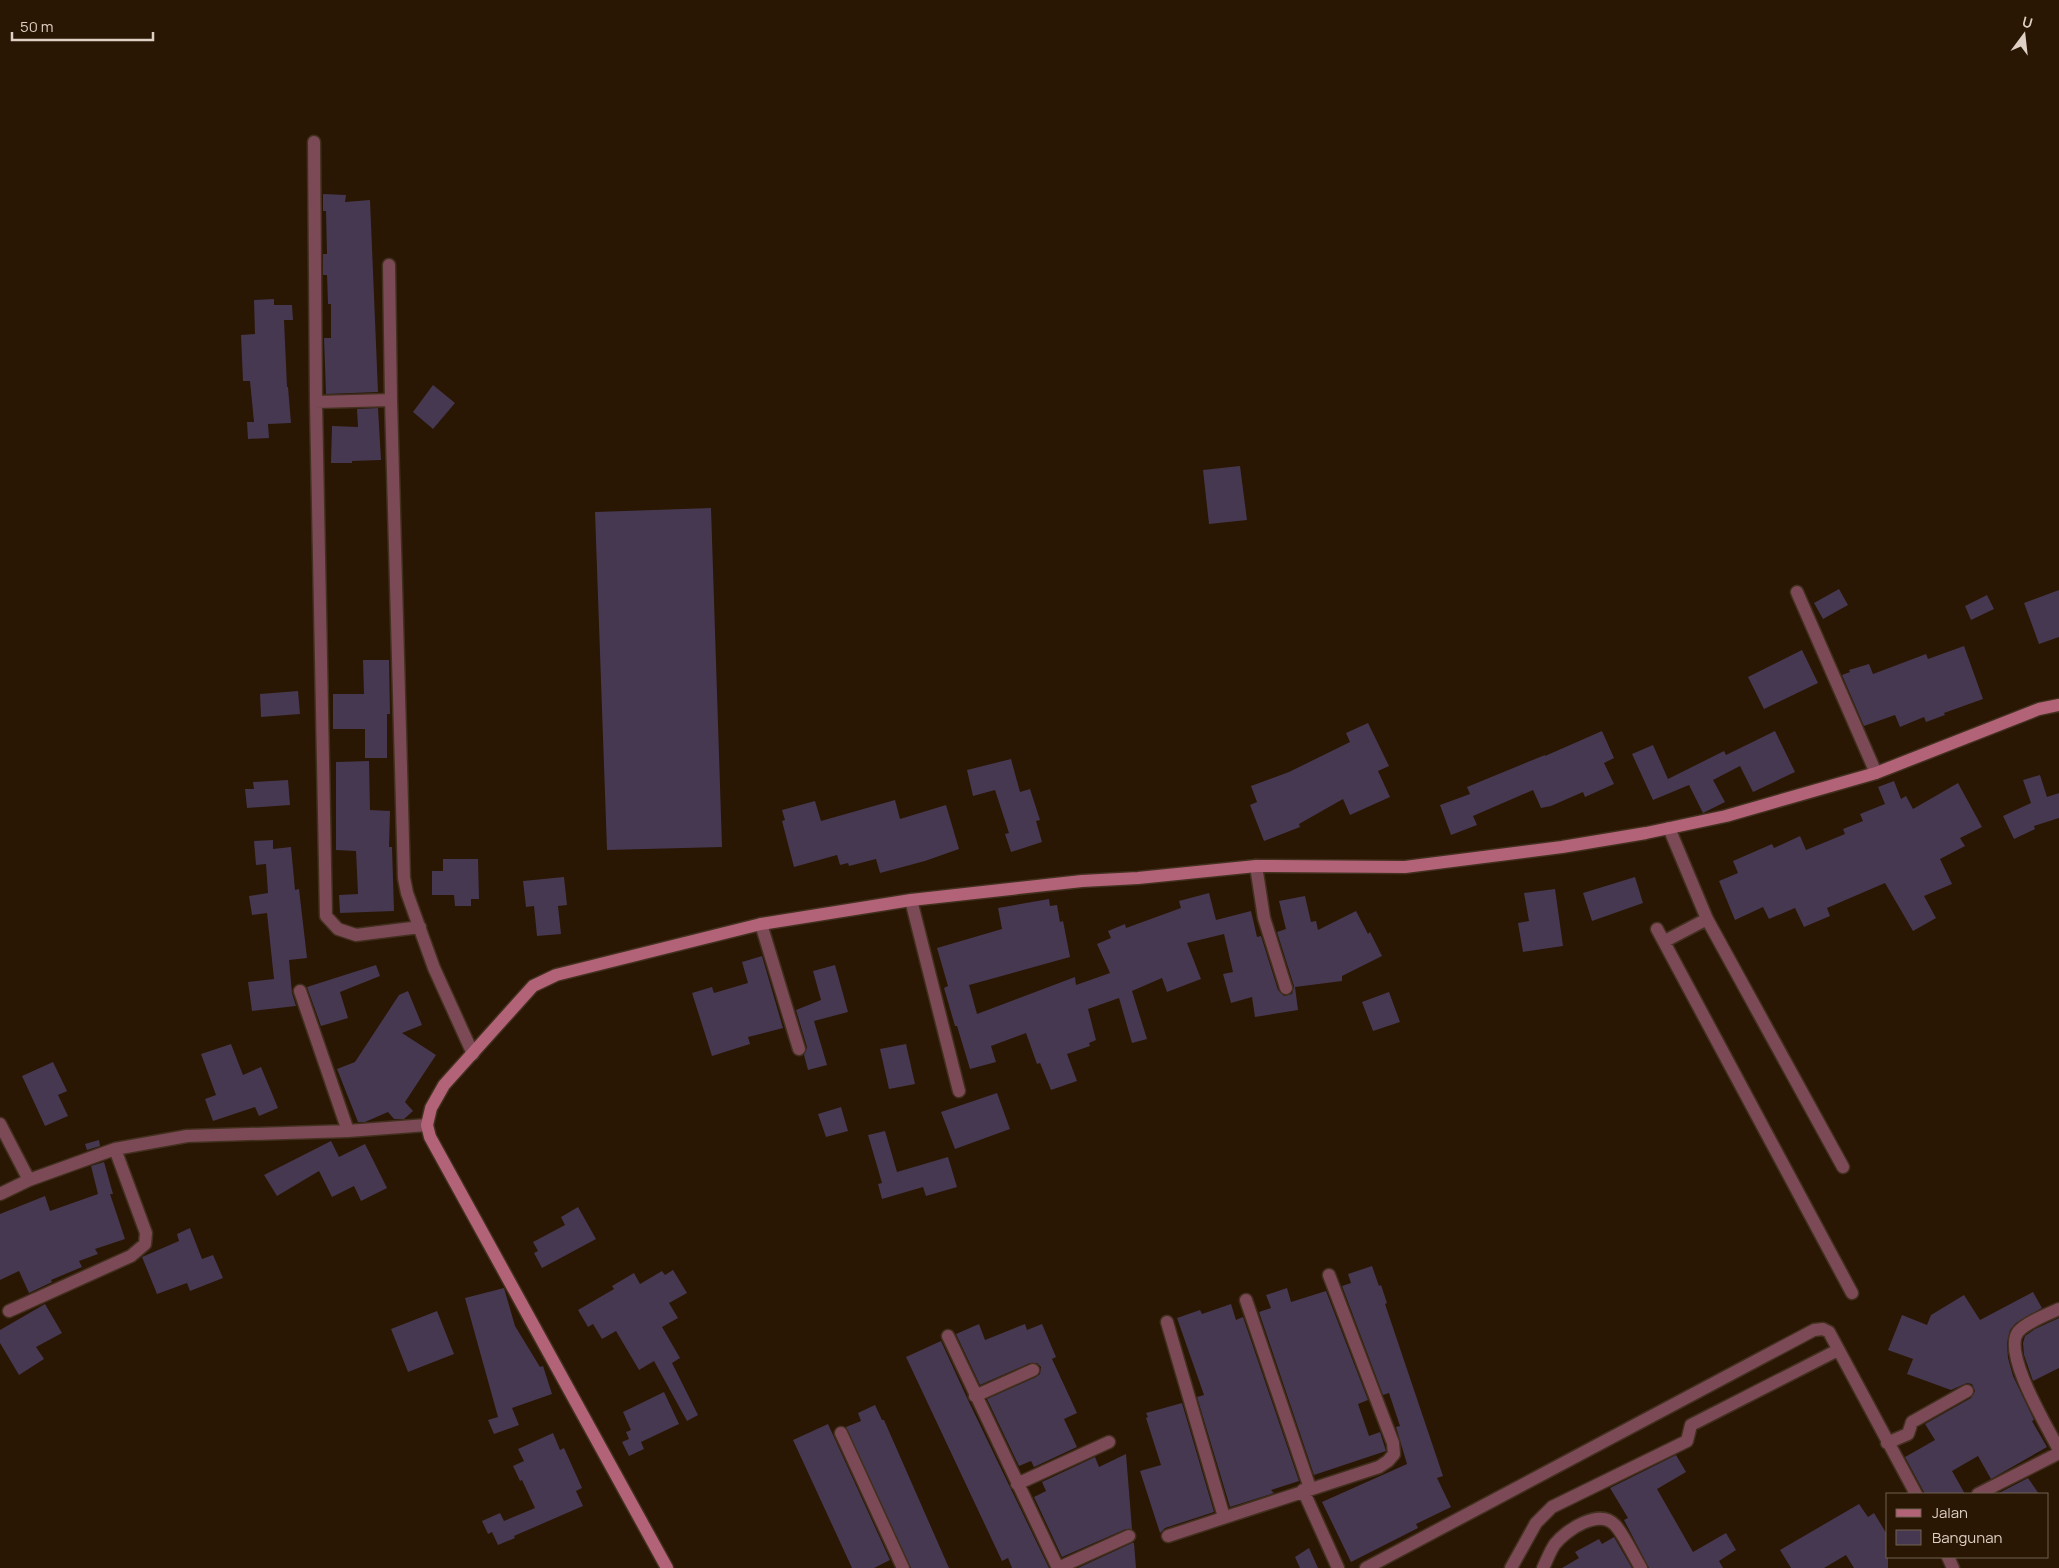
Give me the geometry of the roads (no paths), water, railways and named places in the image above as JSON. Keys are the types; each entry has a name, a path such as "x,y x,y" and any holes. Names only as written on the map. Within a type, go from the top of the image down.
{"street":[{"path":"314,142 316,402 326,916 338,929 356,936 420,927"},
{"path":"390,265 391,400 404,878 407,893 434,968 472,1054"},
{"path":"316,402 391,400"},
{"path":"1797,592 1876,773"},
{"path":"667,1568 430,1136 427,1125 430,1108 444,1085 533,986 556,975 761,924 911,900 1082,881 1138,878 1256,866 1405,867 1562,847 1669,828 1726,816 1876,773 2040,709 2059,705"},
{"path":"1669,828 1707,919 1843,1167"},
{"path":"1256,866 1264,918 1286,988"},
{"path":"911,900 959,1091"},
{"path":"1664,941 1707,919"},
{"path":"761,924 799,1049"},
{"path":"1657,929 1852,1293"},
{"path":"300,991 348,1131"},
{"path":"0,1124 29,1180"},
{"path":"0,1194 29,1180 115,1149 187,1136 348,1131 427,1125"},
{"path":"9,1311 131,1256 145,1244 146,1233 115,1149"},
{"path":"1168,1536 1378,1467 1394,1454 1393,1443 1329,1275"},
{"path":"1246,1300 1307,1489 1338,1568"},
{"path":"1980,1493 2059,1451 2026,1383 2014,1351 2014,1340 2022,1328 2059,1309"},
{"path":"1167,1322 1224,1517"},
{"path":"1366,1568 1814,1330 1829,1332 1915,1493"},
{"path":"948,1336 1058,1568 1129,1536"},
{"path":"1511,1568 1536,1523 1552,1507 1687,1440 1692,1425 1838,1348"},
{"path":"976,1396 1033,1370"},
{"path":"1888,1443 1908,1434 1912,1422 1967,1391"},
{"path":"841,1433 903,1568"},
{"path":"1017,1484 1109,1442"},
{"path":"1544,1568 1556,1544 1568,1533 1591,1519 1602,1519 1615,1524 1640,1568"}]}
